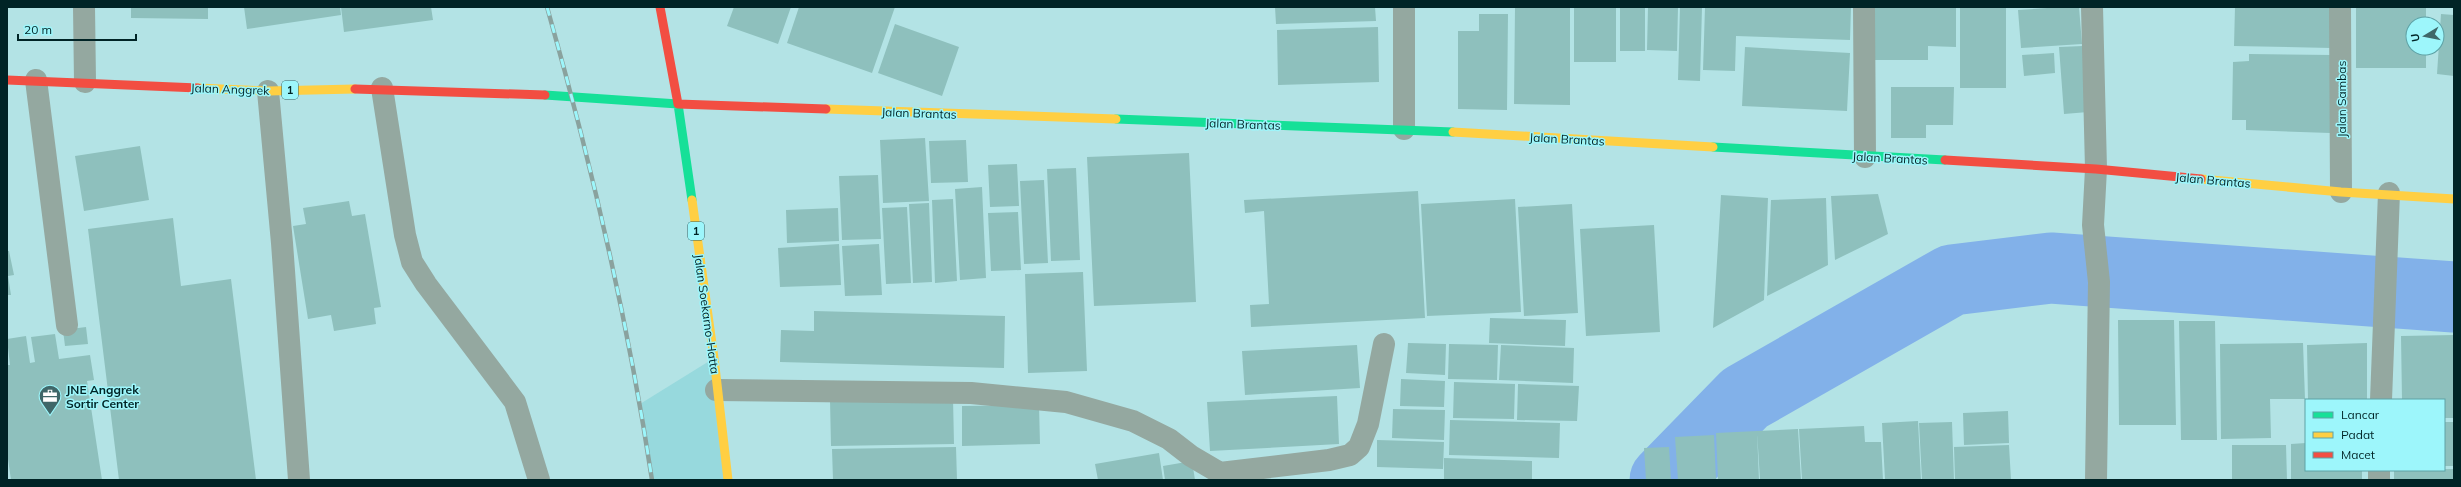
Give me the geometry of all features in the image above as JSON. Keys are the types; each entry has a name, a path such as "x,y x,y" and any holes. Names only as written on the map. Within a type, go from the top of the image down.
{"main road":[{"name":"Jalan Soekarno-Hatta","path":"660,7 678,104 714,358 716,390 728,480"},
{"name":"Jalan Anggrek","path":"7,80 85,82 268,91 382,88 572,96 678,104"},
{"name":"Jalan Brantas","path":"678,104 1404,130 2096,169 2341,192 2389,193 2454,199"}],"street":[{"path":"84,7 85,82"},
{"path":"1404,7 1404,130"},
{"path":"1864,7 1865,157"},
{"path":"2092,7 2096,169 2093,224 2098,282 2096,480"},
{"name":"Jalan Sambas","path":"2340,7 2341,192"},
{"path":"36,80 67,325"},
{"path":"382,88 405,235 412,262 426,284 515,402 538,480"},
{"path":"268,91 282,243 299,480"},
{"path":"2381,399 2389,193"},
{"path":"716,390 971,393 1066,402 1133,421 1168,439 1191,456 1223,476 1329,460 1350,455 1359,447 1368,424 1384,344"}],"shaded area":[{"path":"711,360 726,480 653,480 640,404"}],"building":[{"path":"131,7 208,7 208,19 131,18"},
{"path":"244,7 340,7 341,15 247,29"},
{"path":"341,7 431,7 433,20 344,32"},
{"path":"734,7 791,7 778,44 727,26"},
{"path":"799,7 895,7 872,73 787,43"},
{"path":"1275,7 1375,7 1376,21 1276,24"},
{"path":"1515,7 1570,7 1570,105 1514,104"},
{"path":"1574,7 1616,7 1616,62 1574,62"},
{"path":"1620,7 1645,7 1645,51 1620,51"},
{"path":"1648,7 1678,7 1677,51 1647,50"},
{"path":"1680,7 1702,7 1700,81 1678,80"},
{"path":"1705,7 1851,7 1850,40 1736,36 1735,71 1703,70"},
{"path":"1874,7 1956,7 1956,47 1928,46 1928,60 1875,60"},
{"path":"1960,7 2006,7 2006,88 1960,88"},
{"path":"2079,7 2082,44 2021,48 2018,10"},
{"path":"2235,7 2332,7 2331,48 2234,46"},
{"path":"2356,7 2426,7 2426,16 2405,16 2405,56 2426,56 2426,68 2356,68"},
{"path":"1479,14 1508,14 1507,110 1458,109 1458,31 1479,31"},
{"path":"2441,14 2454,15 2454,76 2437,74 2438,56 2445,56 2445,16 2441,16"},
{"path":"895,24 959,47 942,96 878,73"},
{"path":"1378,27 1379,82 1278,85 1277,30"},
{"path":"2083,46 2088,112 2064,114 2059,47"},
{"path":"1745,47 1850,53 1847,111 1742,106"},
{"path":"2054,53 2055,73 2024,76 2022,55"},
{"path":"2249,54 2332,55 2330,133 2246,130 2246,120 2232,120 2233,62 2249,61"},
{"path":"1891,87 1954,87 1953,125 1926,125 1926,138 1891,138"},
{"path":"925,138 929,201 883,203 880,140"},
{"path":"966,140 968,182 931,183 929,141"},
{"path":"140,146 149,200 84,211 75,156"},
{"path":"1189,153 1196,302 1094,306 1087,157"},
{"path":"1017,164 1019,206 990,207 988,165"},
{"path":"1076,168 1080,260 1051,261 1047,169"},
{"path":"878,175 881,239 842,240 839,176"},
{"path":"1044,180 1048,263 1024,264 1020,181"},
{"path":"982,187 986,278 960,280 955,189"},
{"path":"1418,191 1425,318 1251,327 1250,305 1269,304 1264,211 1245,213 1244,200"},
{"path":"1878,194 1888,234 1835,260 1831,196"},
{"path":"1721,195 1768,198 1764,300 1713,328"},
{"path":"1826,198 1828,265 1767,296 1771,200"},
{"path":"953,199 957,281 935,283 932,200"},
{"path":"1515,199 1521,312 1427,316 1421,204"},
{"path":"349,201 352,216 365,214 381,307 374,308 376,324 334,331 331,315 308,319 293,226 306,224 303,208"},
{"path":"929,203 932,282 913,283 909,204"},
{"path":"1572,204 1578,313 1524,316 1518,207"},
{"path":"907,207 911,283 886,284 882,208"},
{"path":"838,208 839,241 787,243 786,210"},
{"path":"1018,212 1021,270 991,271 988,213"},
{"path":"173,218 181,286 231,279 256,480 119,480 88,229"},
{"path":"1654,225 1660,332 1586,336 1580,229"},
{"path":"839,244 841,285 780,287 778,248"},
{"path":"879,244 882,295 845,296 842,246"},
{"path":"7,251 9,251 14,275 8,276 11,295 7,295"},
{"path":"1083,272 1087,371 1028,373 1025,274"},
{"path":"814,311 1005,316 1004,368 780,362 781,330 814,331"},
{"path":"1490,318 1566,320 1565,346 1489,343"},
{"path":"2118,320 2174,320 2176,425 2119,425"},
{"path":"2179,321 2215,321 2217,440 2181,440"},
{"path":"86,327 88,344 65,346 63,330"},
{"name":"JNE Anggrek Sortir Center","path":"55,334 59,359 90,355 94,380 87,381 102,480 11,480 7,452 7,365 10,365 7,339 26,336 30,363 35,362 31,337"},
{"path":"2454,335 2454,418 2445,418 2445,399 2402,399 2401,336"},
{"path":"1408,343 1446,344 1445,375 1406,373"},
{"path":"2303,343 2305,399 2270,399 2271,438 2221,439 2220,344"},
{"path":"2367,343 2367,399 2308,399 2307,345"},
{"path":"1449,344 1498,345 1497,380 1448,379"},
{"path":"1357,345 1360,388 1245,395 1242,351"},
{"path":"1501,345 1574,348 1573,383 1499,380"},
{"path":"1401,379 1445,381 1444,407 1400,406"},
{"path":"1454,382 1515,384 1514,419 1453,418"},
{"path":"1518,384 1579,386 1577,421 1517,420"},
{"path":"1337,396 1339,444 1210,451 1207,402"},
{"path":"953,398 954,444 831,446 830,400"},
{"path":"1039,405 1040,444 962,446 962,406"},
{"path":"1393,409 1445,410 1444,440 1392,438"},
{"path":"2008,411 2009,443 1964,445 1963,413"},
{"path":"1450,420 1560,423 1559,458 1449,455"},
{"path":"1918,421 1921,480 1885,480 1882,423"},
{"path":"1952,422 1954,480 1922,480 1919,423"},
{"path":"2445,422 2454,422 2454,466 2445,466"},
{"path":"1864,426 1865,442 1881,442 1883,480 1802,480 1799,429"},
{"path":"1798,429 1801,480 1760,480 1757,431"},
{"path":"1757,431 1759,480 1718,480 1716,433"},
{"path":"1714,435 1716,480 1678,480 1675,437"},
{"path":"1377,440 1444,442 1443,469 1377,467"},
{"path":"2305,443 2305,471 2362,471 2362,480 2291,480 2291,444"},
{"path":"2009,445 2011,480 1955,480 1954,447"},
{"path":"2232,445 2286,445 2287,480 2232,480"},
{"path":"956,447 957,480 833,480 832,449"},
{"path":"1669,447 1671,480 1646,480 1644,448"},
{"path":"1159,453 1163,480 1098,480 1095,464"},
{"path":"1444,458 1532,461 1532,480 1444,480"},
{"path":"1192,461 1195,480 1165,480 1163,466"},
{"path":"2445,469 2454,469 2454,480 2394,480 2394,471 2445,471"}],"waterway":[{"path":"1665,480 1745,398 1952,280 2051,268 2454,297"}],"railway":[{"path":"547,7 579,124 607,242 632,361 652,480"}],"traffic: fast":[{"path":"545,95 678,104 692,200"},
{"path":"1116,119 1453,132"},
{"path":"1713,147 1945,160"}],"traffic: slow":[{"path":"198,88 268,91 355,89"},
{"path":"826,109 1116,119"},
{"path":"1453,132 1713,147"},
{"path":"2201,179 2341,192 2454,199"},
{"path":"692,200 714,358 728,480"}],"traffic: jam":[{"path":"660,7 678,104"},
{"path":"7,80 198,88"},
{"path":"355,89 545,95"},
{"path":"678,104 826,109"},
{"path":"1945,160 2096,169 2201,179"}],"place":[{"name":"JNE Anggrek Sortir Center","path":"50,416"}]}
